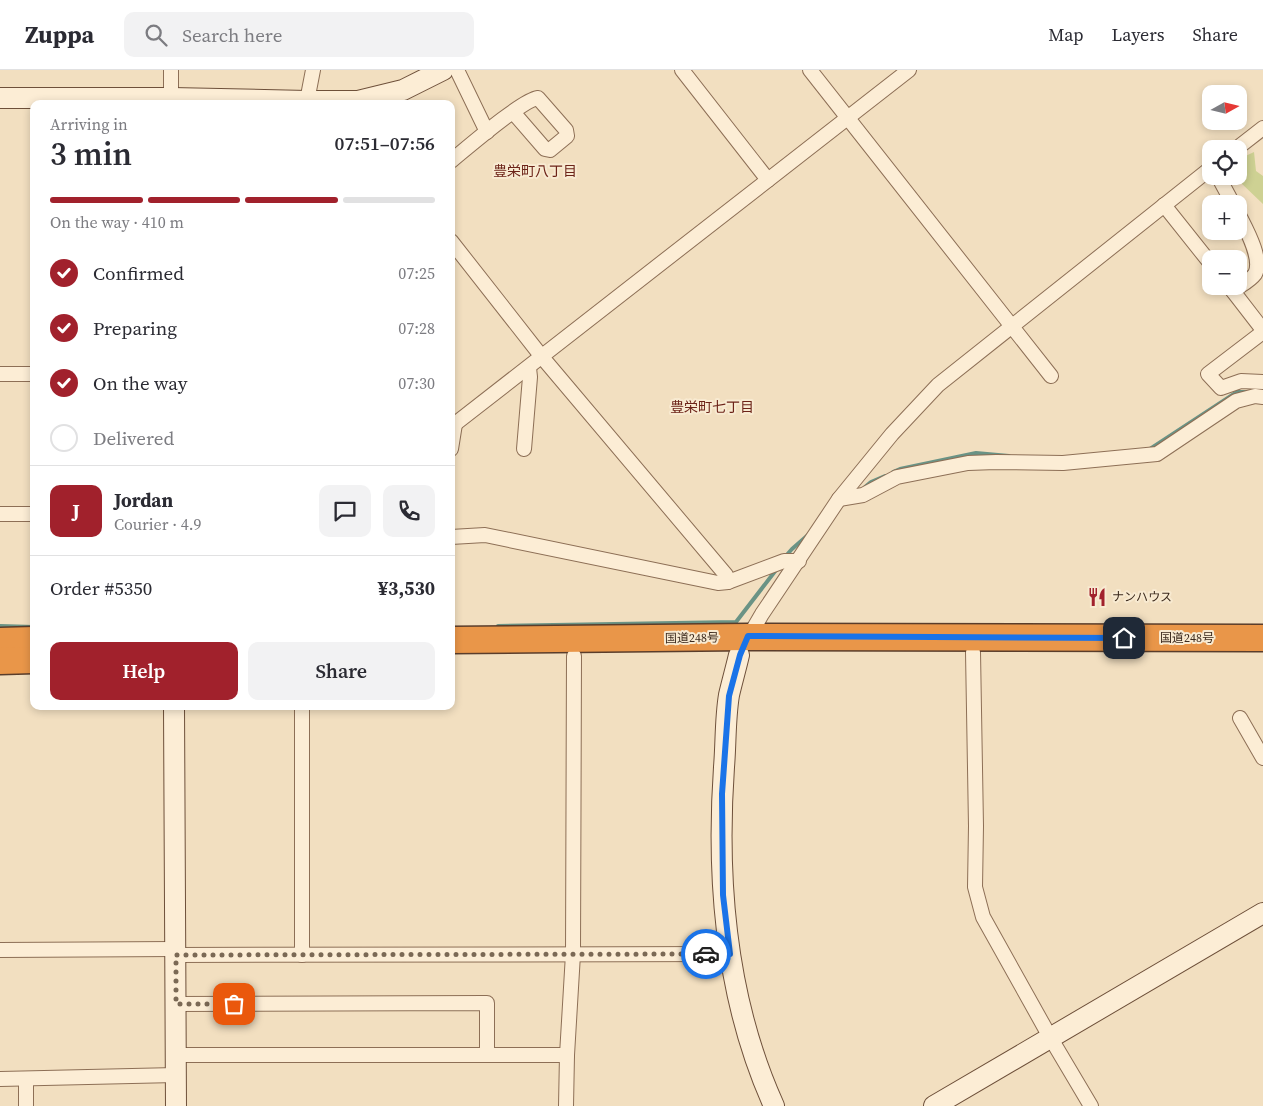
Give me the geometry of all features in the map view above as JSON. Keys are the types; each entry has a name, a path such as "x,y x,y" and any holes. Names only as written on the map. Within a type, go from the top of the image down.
{"highway":[{"name":"国道248号","path":"455,656 574,656 744,646 1263,638"},
{"path":"0,641 30,640"},
{"name":"国道248号","path":"455,640 973,652 1263,652"},
{"path":"0,660 30,660"}],"street":[{"path":"171,70 172,100"},
{"path":"307,100 313,70"},
{"path":"370,100 405,97 443,70"},
{"path":"457,70 487,132"},
{"path":"682,70 768,180"},
{"path":"810,70 1051,376"},
{"path":"455,424 909,70"},
{"path":"0,98 115,100"},
{"path":"455,158 513,112"},
{"path":"1247,140 1263,128"},
{"path":"774,1106 742,1018 732,975 723,895 722,794 729,696 744,646 839,499 892,434 938,385 1202,175"},
{"path":"1164,205 1202,253"},
{"path":"1247,232 1258,255 1259,267 1255,275 1247,279"},
{"path":"455,246 542,357 726,575 728,582"},
{"path":"1236,295 1263,331 1208,374 1221,388 1241,380 1263,382"},
{"path":"524,449 530,377 529,368"},
{"path":"0,374 30,374"},
{"path":"839,499 863,496 897,477 968,463 1063,464 1157,454 1236,401 1255,396 1263,397"},
{"path":"0,514 30,514"},
{"path":"455,537 485,536 718,583 728,582 784,561 799,561"},
{"path":"973,652 976,826 974,886 983,917 1091,1106"},
{"path":"566,1106 573,954 574,656"},
{"path":"174,710 176,1106"},
{"path":"302,710 302,955"},
{"path":"1240,718 1263,758"},
{"path":"934,1106 1263,913"},
{"path":"0,950 302,955 730,954"},
{"path":"176,1004 487,1004 487,1055"},
{"path":"177,1055 567,1055"},
{"path":"0,1079 176,1075"},
{"path":"26,1079 26,1106"}],"green space":[{"path":"1254,152 1256,171 1263,176 1263,204 1243,185 1247,185 1247,155"}],"waterway":[{"path":"1150,449 1237,392 1248,392"},
{"path":"893,472 976,453 1009,456"},
{"path":"865,487 885,476"},
{"path":"784,558 808,535"},
{"path":"498,626 736,622 776,570"},
{"path":"0,626 30,627"}],"way so far":[{"path":"234,1004 176,1004 176,955 706,954"}],"place":[{"name":"ナンハウス","path":"1097,597"}],"district":[{"name":"豊栄町八丁目","path":"535,171"},
{"name":"豊栄町七丁目","path":"712,407"}],"route":[{"path":"706,954 730,954 723,895 722,794 729,696 740,655 748,636 1124,638"}]}
